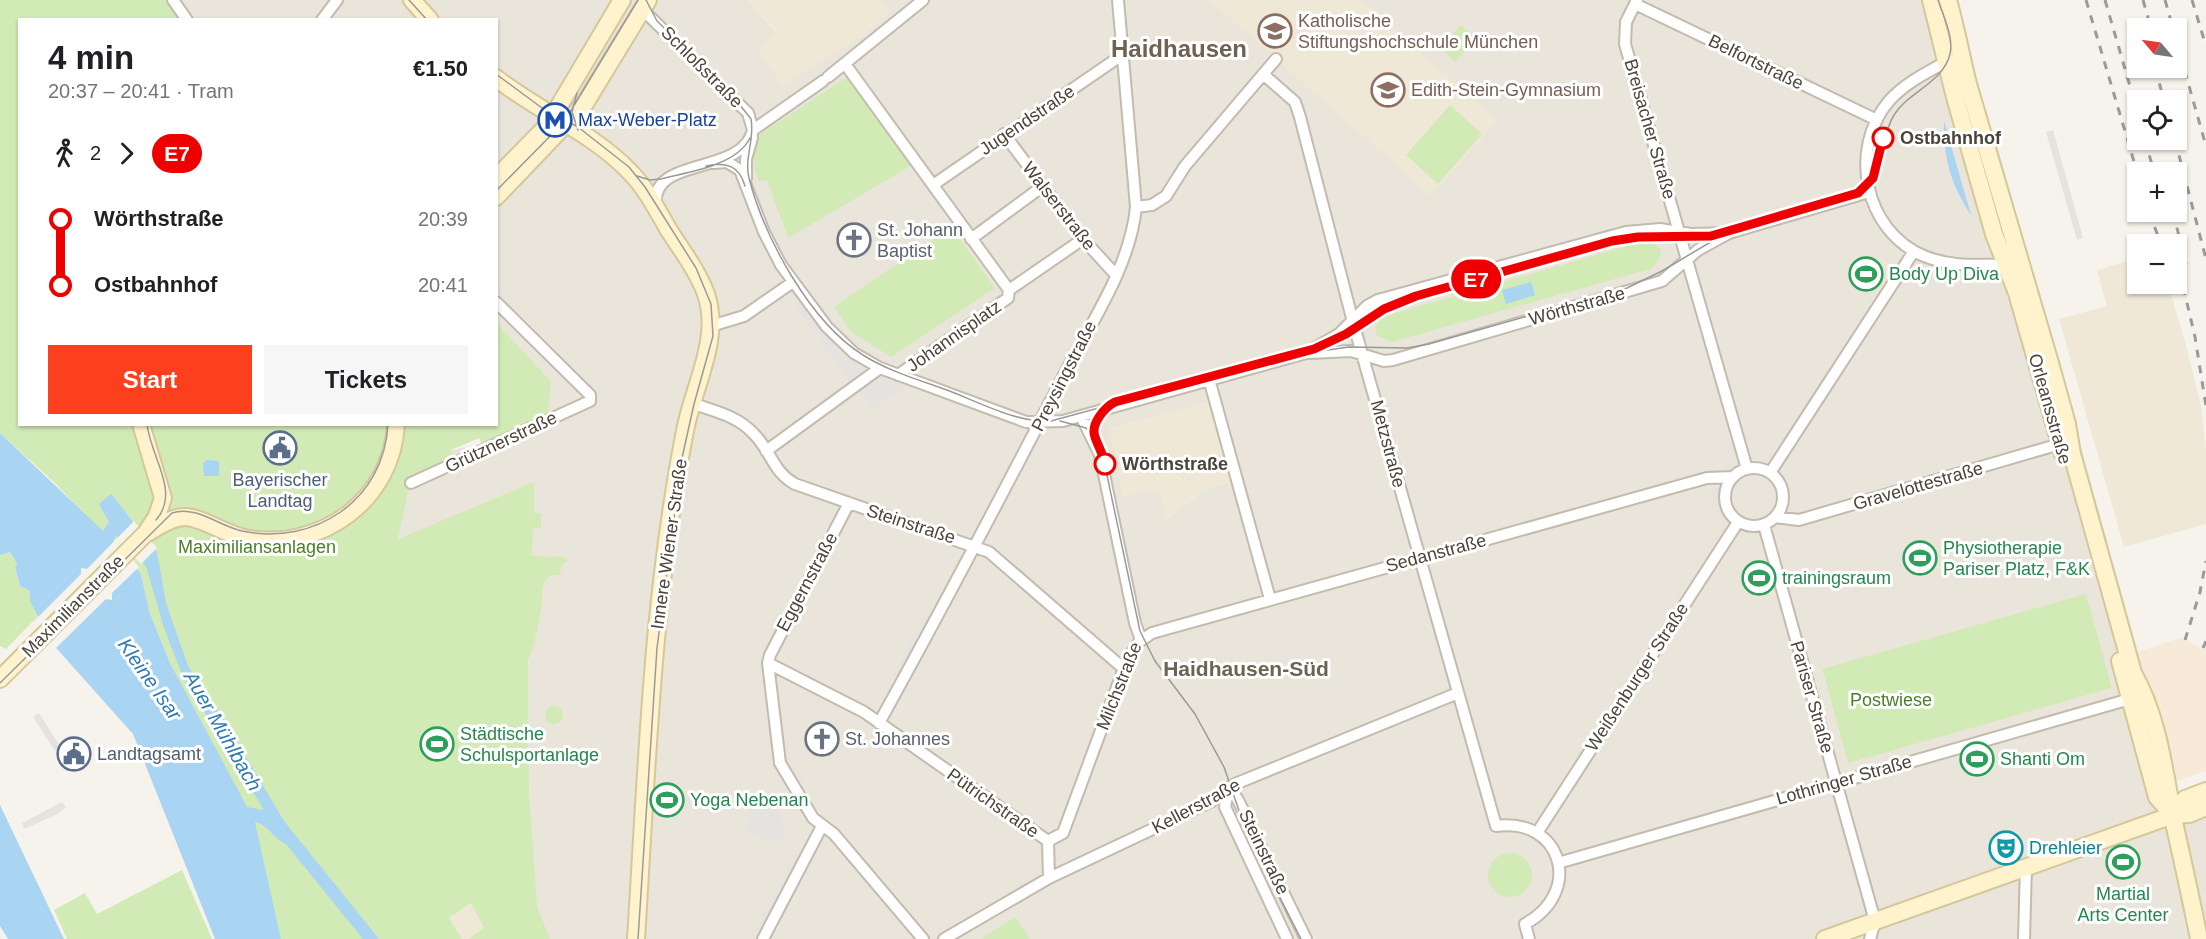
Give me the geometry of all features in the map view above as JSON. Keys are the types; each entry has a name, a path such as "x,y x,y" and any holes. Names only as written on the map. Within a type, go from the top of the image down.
{"main road":[{"path":"412,0 426,18"},
{"path":"498,195 560,120 622,0"},
{"name":"Orleansstraße","path":"1931,0 1954,58 2133,673 2144,692 2152,719 2170,789 2173,814 2199,939"},
{"name":"Orleansstraße","path":"1948,0 1960,42 1954,58"},
{"path":"498,176 539,136 588,100 645,5"},
{"path":"498,79 560,120 634,176"},
{"name":"Innere Wiener Straße","path":"634,176 699,278 709,305 711,326 708,347 691,403 680,458 654,648 636,939"},
{"path":"142,426 163,498 162,507 149,530"},
{"path":"149,530 184,517 237,537 282,541 302,538 332,527 357,508 376,485 390,459 396,426"},
{"name":"Orleansstraße","path":"2065,442 2157,796 2173,814"},
{"name":"Maximilianstraße","path":"0,679 149,530"},
{"path":"2173,814 2186,799 2206,791"},
{"path":"1825,939 2026,866 2090,846 2173,814 2189,814 2206,807"}],"street":[{"path":"173,0 186,18"},
{"path":"324,18 337,0"},
{"path":"634,176 652,180 669,176 713,163 740,148 753,131 846,64 923,0"},
{"name":"Preysingstraße","path":"879,723 1039,423 1116,275 1132,238 1136,207 1118,0"},
{"name":"Belfortstraße","path":"1636,2 1877,120"},
{"name":"Breisacher Straße","path":"1636,2 1626,22 1625,44 1688,259"},
{"name":"Schloßstraße","path":"645,5 748,112 753,131"},
{"name":"Jugendstraße","path":"933,185 1122,55"},
{"path":"1954,58 1901,89 1877,120 1868,146 1866,162 1869,192 1884,222 1914,251 1936,260 1957,264 2013,265"},
{"path":"1136,207 1152,205 1166,196 1185,166 1276,59"},
{"name":"Johannisplatz","path":"713,163 725,162 735,165 741,171 770,245 793,282 838,340 859,357 880,368 898,375 1008,298 1009,290 846,64"},
{"name":"Metzstraße","path":"1263,74 1295,102 1300,117 1353,322 1496,826 1522,827 1537,833"},
{"name":"Johannisplatz","path":"748,188 746,162 753,131"},
{"name":"Walserstraße","path":"1004,134 1083,239 1116,275"},
{"path":"657,210 657,190 669,176"},
{"path":"971,239 1043,186"},
{"name":"Wörthstraße","path":"1306,353 1351,351 1384,361 1393,360 1662,281 1702,247 1729,233 1869,192"},
{"name":"Wörthstraße","path":"1039,423 1056,422 1081,416 1306,353 1327,342 1353,322 1367,306 1378,300 1626,231 1660,229 1681,233 1729,233"},
{"path":"1009,290 1083,239"},
{"path":"1770,473 1914,251"},
{"path":"1688,259 1747,469"},
{"path":"711,326 744,316 793,282"},
{"name":"Grütznerstraße","path":"411,483 590,401 590,395 498,304"},
{"path":"766,451 880,368"},
{"path":"898,375 1026,422 1039,423"},
{"path":"1209,380 1270,599"},
{"name":"Steinstraße","path":"691,403 744,424 756,435 772,464 786,479 849,503 975,545 996,558 1123,668"},
{"name":"Milchstraße","path":"1048,841 1064,833 1123,668 1141,640 1135,623 1100,454 1081,416"},
{"name":"Gravelottestraße","path":"1775,517 1799,520 2065,442"},
{"path":"1747,469 1770,473 1777,480 1783,499 1775,517 1764,525 1755,526 1738,522 1732,516 1725,500 1728,484 1733,477 1747,469"},
{"name":"Sedanstraße","path":"1141,640 1152,633 1270,599 1707,477 1733,477"},
{"name":"Eggernstraße","path":"768,663 781,632 849,503"},
{"name":"Weißenburger Straße","path":"1537,833 1738,522"},
{"name":"Pariser Straße","path":"1764,525 1875,921"},
{"path":"768,663 780,763 813,818 834,834 923,939"},
{"name":"Pütrichstraße","path":"768,663 864,712 1048,841 1048,878"},
{"name":"Kellerstraße","path":"944,939 1048,878 1212,801 1229,787 1458,693"},
{"name":"Lothringer Straße","path":"1558,863 2130,699"},
{"name":"Steinstraße","path":"1229,787 1225,807 1287,939"},
{"name":"Steinstraße","path":"1229,787 1238,800 1306,939"},
{"path":"763,939 822,826"},
{"path":"1529,939 1525,924 1539,916 1552,902 1559,884 1558,863 1552,849 1537,833"},
{"path":"2024,939 2026,866"},
{"path":"1870,939 1875,921"}],"shaded area":[{"path":"166,0 748,0 775,31 859,38 891,11 880,0 1335,0 1497,120 1360,0 1940,0 1954,52 1997,145 2184,817 2206,809 2206,939 541,939 534,908 529,790 528,660 534,483 397,540 408,492 421,471 454,457 451,450 481,445 551,381 498,324 498,18 178,18","holes":["1231,482 1205,489 1167,519 1159,489","2086,595 2112,688 1848,762 1822,670"]},
{"path":"748,0 880,0 891,11 859,38 782,86 758,51 775,30"},
{"name":"Edith-Stein-Gymnasium","path":"1209,0 1360,0 1498,120 1431,196"},
{"path":"2053,130 2083,238 2077,240 2046,132"},
{"path":"2127,261 2127,294 2171,294 2201,406 2206,452 2206,524 2124,547 2059,319 2107,306 2097,270"},
{"path":"799,299 834,345 869,372 851,384 794,304"},
{"path":"879,375 908,385 872,410 857,390"},
{"path":"1211,401 1231,482 1205,489 1167,519 1159,489 1123,497 1109,428"},
{"path":"1718,487 1729,522 1722,524 1711,489"},
{"path":"926,612 933,616 898,681 892,678"},
{"path":"2180,638 2206,650 2206,771 2174,782 2138,652"},
{"path":"39,713 61,748 55,751 33,717"},
{"path":"62,802 66,807 58,814 24,829 22,823"},
{"path":"752,806 778,812 786,831 779,844 745,833"},
{"path":"798,850 804,854 762,932 756,928"},
{"path":"471,903 484,928 468,939 462,939 449,918"}],"green space":[{"name":"Maximiliansanlagen","path":"0,0 166,0 178,18 18,18 18,426 498,426 498,324 551,381 548,415 482,445 479,438 451,450 454,457 421,471 408,492 398,539 534,482 534,513 541,513 541,528 533,528 532,556 566,557 568,561 561,565 560,575 551,575 544,583 536,635 528,660 529,790 537,907 550,939 468,939 484,928 471,903 449,918 462,939 281,939 255,824 170,663 150,614 141,574 56,484 0,433"},
{"path":"1461,25 1476,39 1455,62 1440,48"},
{"path":"846,78 914,164 788,238 767,180 759,181 755,169 754,158 758,136"},
{"path":"1450,105 1482,134 1438,184 1406,155"},
{"path":"951,227 995,288 891,357 850,331 834,307"},
{"path":"1641,242 1653,242 1661,250 1659,261 1650,269 1392,342 1377,336 1375,327 1382,317"},
{"path":"10,552 17,563 15,567 20,586 30,591 38,616 6,649 0,646 0,555"},
{"name":"Postwiese","path":"2086,594 2112,688 1848,763 1822,669"},
{"path":"554,706 560,709 563,715 560,721 554,724 548,721 545,715 548,709"},
{"path":"1510,853 1525,860 1532,875 1525,890 1510,897 1495,890 1488,875 1495,860"},
{"path":"182,870 212,939 67,939 54,910 85,893 97,914"},
{"path":"1015,917 1030,939 980,939"}],"water":[{"path":"1944,121 1971,215 1953,182 1945,147"},
{"path":"1531,282 1535,295 1506,304 1502,290"},
{"path":"0,433 103,531 109,522 99,504 111,494 157,552 166,603 188,666 203,692 221,715 284,821 379,939 363,939 286,844 255,822 281,939 215,939 133,734 33,622 38,616 30,601 30,591 20,586 15,567 17,563 10,552 0,555","holes":["116,536 146,566 164,628 183,677 264,810 247,807 170,663 150,614 141,574 113,541"]},
{"path":"207,460 219,461 219,476 204,476 203,463"},
{"path":"0,805 64,939 8,939 0,926"}],"pier":[{"path":"134,521 157,548 141,564 117,540 139,567 112,593 112,600 106,599 54,650 31,624 81,574 81,568 87,569"}],"tram line":[{"path":"409,0 425,18"},
{"path":"498,189 564,122 638,0"},
{"path":"646,0 657,21 734,96"},
{"path":"728,90 751,119 752,134 748,171 766,226 792,276 825,322 863,355 893,370 1011,415 1024,419 1051,421 1315,349 1416,296 1619,239 1711,235 1858,193 1866,186 1877,168 1894,115 1908,99 1933,80 1946,64 1951,41 1938,0"},
{"path":"498,75 542,108 578,127 629,167 645,187 696,268 711,304 713,336 682,458 657,648 638,939"},
{"path":"577,93 572,112 578,130"},
{"path":"637,176 650,180 661,179 710,166 734,155 750,138"},
{"name":"E7","path":"1105,464 1101,447 1095,437 1095,428 1098,419 1110,404 1314,349 1346,334 1384,309 1416,296 1612,241 1651,236 1682,238 1711,236 1858,193 1868,186 1873,178 1883,138"},
{"path":"706,166 720,164 735,169 745,186"},
{"path":"1321,351 1349,347 1407,348 1429,344 1627,288 1662,271 1714,240"},
{"path":"1095,442 1097,423 1110,405"},
{"path":"1060,421 1086,428 1101,447 1140,631 1155,661 1195,714 1224,767 1246,831 1301,939"},
{"path":"147,426 165,486 166,498 163,509 156,520"},
{"path":"0,683 172,513 190,512 242,531 269,534 295,531 319,524 341,512 359,496 374,475 384,451 388,426"}],"railway":[{"path":"2086,0 2134,162"},
{"path":"2105,0 2131,90"},
{"path":"2143,0 2148,18"},
{"path":"2165,0 2170,18"},
{"path":"2192,0 2206,46"},
{"path":"2158,78 2161,90"},
{"path":"2187,78 2206,146"},
{"path":"2148,150 2151,162"},
{"path":"2178,150 2206,259"},
{"path":"2153,222 2157,234"},
{"path":"2176,222 2178,234"},
{"path":"2185,294 2195,337 2206,406"},
{"path":"2185,640 2200,592 2206,561"},
{"path":"2203,648 2206,641"}],"place":[{"name":"Katholische Stiftungshochschule München","path":"1275,31"},
{"name":"Edith-Stein-Gymnasium","path":"1388,90"},
{"name":"Max-Weber-Platz","path":"555,120"},
{"name":"Ostbahnhof","path":"1883,138"},
{"name":"St. Johann Baptist","path":"854,240"},
{"name":"Body Up Diva","path":"1866,274"},
{"name":"Bayerischer Landtag","path":"280,448"},
{"name":"Wörthstraße","path":"1105,464"},
{"name":"Physiotherapie Pariser Platz, F&K","path":"1920,558"},
{"name":"trainingsraum","path":"1759,578"},
{"name":"St. Johannes","path":"822,739"},
{"name":"Städtische Schulsportanlage","path":"437,744"},
{"name":"Landtagsamt","path":"74,754"},
{"name":"Shanti Om","path":"1977,759"},
{"name":"Yoga Nebenan","path":"667,800"},
{"name":"Drehleier","path":"2006,848"},
{"name":"Martial Arts Center","path":"2123,862"}],"district":[{"name":"Haidhausen","path":"1179,48"},
{"name":"Haidhausen-Süd","path":"1246,668"}],"water label":[{"name":"Kleine Isar","path":"150,679"},
{"name":"Auer Mühlbach","path":"223,731"}]}
